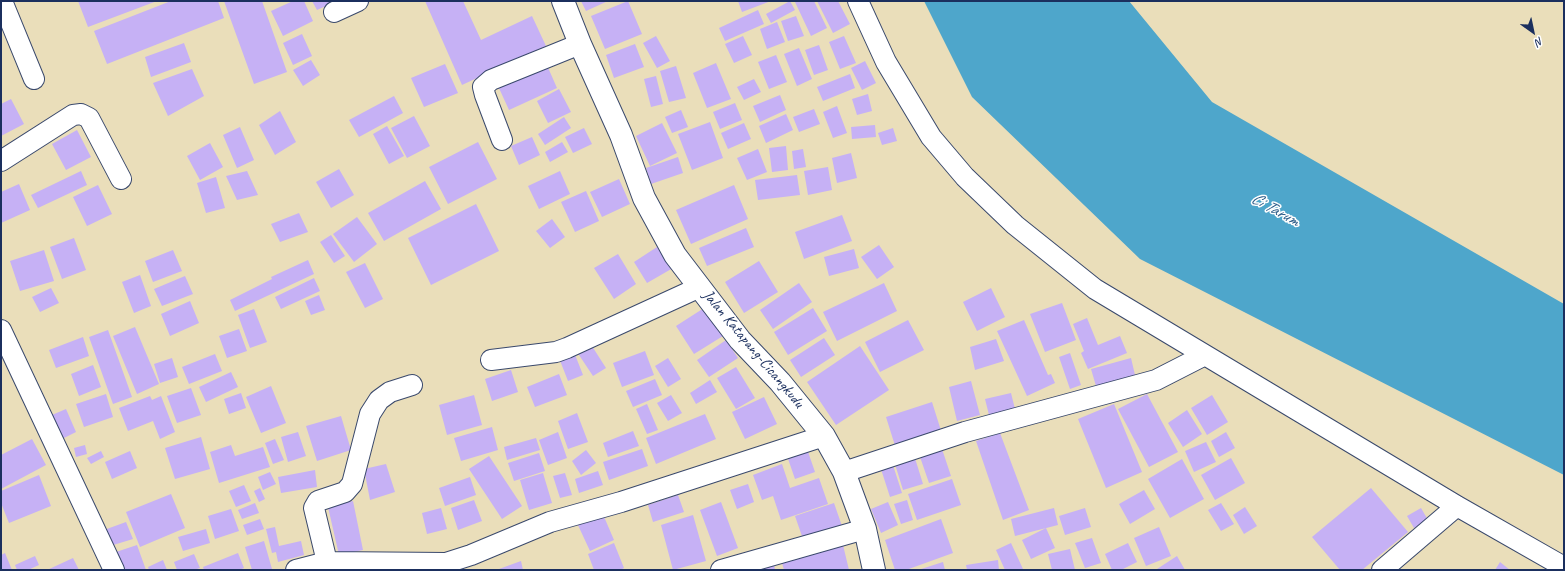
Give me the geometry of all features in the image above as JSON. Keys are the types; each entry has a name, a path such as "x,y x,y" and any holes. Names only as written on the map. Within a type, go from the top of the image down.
{"street":[{"path":"2,1 34,79"},
{"path":"334,12 358,1"},
{"name":"Jalan Katapang-Cicangkudu","path":"563,1 580,44 621,134 644,198 675,254 740,340 780,382 824,436 844,472 865,529 874,570"},
{"path":"858,1 872,36 898,83 931,137 965,177 1015,225 1095,289 1457,506 1564,567"},
{"path":"502,140 484,95 483,87 491,80 580,44"},
{"path":"1,161 73,115 81,114 89,118 121,178"},
{"path":"491,360 556,352 700,287"},
{"path":"1,330 114,570"},
{"path":"844,472 965,432 1156,380 1205,355"},
{"path":"327,562 314,508 318,501 345,492 352,484 370,414 379,400 390,392 412,385"},
{"path":"296,570 327,562 446,563 471,555 550,522 621,502 824,436"},
{"path":"1382,570 1457,506"},
{"path":"721,570 865,529"}],"water":[{"name":"Ci Tarum","path":"924,1 1129,1 1212,102 1564,304 1564,475 1140,259 972,97"}],"building":[{"path":"78,1 157,1 88,27"},
{"path":"171,1 218,1 224,18 107,64 94,31"},
{"path":"224,1 262,1 287,72 254,84"},
{"path":"293,1 304,1 313,21 283,36 271,11"},
{"path":"312,1 337,1 317,10"},
{"path":"425,1 463,1 481,40 532,16 546,46 462,85"},
{"path":"581,1 608,1 586,11"},
{"path":"628,1 642,34 605,49 591,16"},
{"path":"738,1 771,1 742,12"},
{"path":"790,1 795,10 771,23 766,14"},
{"path":"814,1 827,28 811,36 795,2"},
{"path":"817,1 838,1 850,24 833,33"},
{"path":"758,10 764,24 725,41 719,28"},
{"path":"796,16 804,36 788,41 781,21"},
{"path":"777,22 785,42 767,49 760,29"},
{"path":"302,34 312,56 293,65 283,43"},
{"path":"656,36 670,61 657,68 643,43"},
{"path":"743,36 752,55 734,63 725,44"},
{"path":"844,36 856,63 840,69 829,42"},
{"path":"184,43 191,62 151,77 145,57"},
{"path":"635,44 644,67 614,78 606,55"},
{"path":"819,45 828,70 814,75 805,50"},
{"path":"799,48 812,79 797,86 784,54"},
{"path":"776,55 787,82 769,89 758,62"},
{"path":"311,60 320,75 303,86 293,70"},
{"path":"865,61 876,83 862,90 851,68"},
{"path":"546,63 557,88 509,110 498,86"},
{"path":"716,63 731,99 707,108 693,73"},
{"path":"445,64 458,93 424,107 411,78"},
{"path":"676,66 686,98 669,102 660,71"},
{"path":"192,69 204,96 168,116 153,83"},
{"path":"850,74 855,88 823,101 817,87"},
{"path":"656,76 663,104 651,107 644,79"},
{"path":"754,79 761,92 744,100 737,87"},
{"path":"559,89 571,112 548,123 537,101"},
{"path":"868,94 872,111 857,115 852,99"},
{"path":"780,95 786,110 760,122 753,106"},
{"path":"394,96 403,113 359,137 349,120"},
{"path":"11,99 24,124 1,136 1,104"},
{"path":"735,103 742,120 720,129 713,112"},
{"path":"837,106 847,133 833,138 823,112"},
{"path":"814,109 820,124 799,132 793,117"},
{"path":"681,110 688,127 672,133 665,117"},
{"path":"280,111 296,142 275,155 259,125"},
{"path":"786,114 793,130 766,143 759,126"},
{"path":"414,116 430,146 407,158 391,128"},
{"path":"564,117 571,128 545,145 538,134"},
{"path":"710,122 723,158 692,170 678,134"},
{"path":"662,123 677,153 650,166 636,136"},
{"path":"744,123 751,139 728,149 721,133"},
{"path":"875,125 876,137 852,139 851,127"},
{"path":"387,126 404,156 389,164 373,134"},
{"path":"240,127 254,160 237,168 223,135"},
{"path":"584,128 592,144 573,153 565,137"},
{"path":"893,128 897,141 882,145 878,133"},
{"path":"77,130 91,157 66,170 52,144"},
{"path":"532,137 540,155 519,165 511,146"},
{"path":"478,142 497,179 448,204 429,167"},
{"path":"562,142 568,152 550,162 545,152"},
{"path":"210,143 223,167 200,180 187,156"},
{"path":"786,146 788,170 772,172 769,148"},
{"path":"758,149 767,172 747,180 737,158"},
{"path":"803,149 806,167 794,169 792,151"},
{"path":"851,153 857,178 837,183 832,158"},
{"path":"678,157 683,173 651,184 646,168"},
{"path":"828,167 832,190 808,195 804,171"},
{"path":"339,169 354,195 331,208 316,182"},
{"path":"81,171 87,185 38,208 31,195"},
{"path":"247,171 258,195 237,200 226,176"},
{"path":"560,171 570,194 539,209 528,186"},
{"path":"797,175 800,195 758,200 755,180"},
{"path":"216,177 225,208 206,213 197,183"},
{"path":"619,179 630,204 602,217 590,192"},
{"path":"425,181 441,209 384,241 368,213"},
{"path":"19,184 30,210 1,223 1,192"},
{"path":"98,185 112,214 87,226 73,197"},
{"path":"734,185 748,219 691,244 676,210"},
{"path":"586,191 599,221 575,232 561,202"},
{"path":"476,204 499,251 431,285 408,238"},
{"path":"299,213 308,232 280,242 271,224"},
{"path":"842,215 852,241 804,259 795,232"},
{"path":"357,217 377,244 354,262 333,234"},
{"path":"552,219 565,237 550,248 536,231"},
{"path":"746,228 754,247 707,266 699,248"},
{"path":"331,235 345,256 334,263 320,242"},
{"path":"74,238 86,270 62,279 50,247"},
{"path":"879,245 894,267 877,279 861,257"},
{"path":"657,247 673,268 647,283 634,262"},
{"path":"854,249 859,268 829,276 824,257"},
{"path":"44,250 54,281 20,291 10,261"},
{"path":"173,250 182,271 153,282 145,261"},
{"path":"618,254 636,284 614,299 594,268"},
{"path":"308,260 314,274 235,311 230,300 272,279 271,277"},
{"path":"759,261 778,292 744,313 725,282"},
{"path":"365,263 383,299 365,308 346,272"},
{"path":"140,275 151,306 134,313 122,282"},
{"path":"185,276 193,294 162,306 154,289"},
{"path":"314,278 320,291 281,309 275,297"},
{"path":"799,283 812,302 773,329 760,310"},
{"path":"884,283 897,311 837,341 823,312"},
{"path":"51,288 59,303 40,312 32,297"},
{"path":"991,288 1005,317 977,331 963,302"},
{"path":"319,295 325,310 311,315 305,301"},
{"path":"190,301 199,323 170,336 161,314"},
{"path":"1062,303 1076,340 1045,352 1030,314"},
{"path":"704,308 723,336 694,354 676,326"},
{"path":"813,308 827,331 788,355 774,332"},
{"path":"254,309 267,342 250,348 238,315"},
{"path":"1087,318 1098,345 1120,336 1127,353 1088,369 1081,353 1084,351 1073,324"},
{"path":"908,320 924,350 880,372 865,342"},
{"path":"1024,320 1048,375 1051,374 1055,383 1027,396 997,331"},
{"path":"135,327 159,384 137,394 113,336"},
{"path":"239,329 247,351 227,358 219,336"},
{"path":"108,330 132,397 113,404 89,337"},
{"path":"83,337 89,356 56,368 49,350"},
{"path":"824,338 835,355 801,377 790,360"},
{"path":"996,339 1004,361 975,370 970,347"},
{"path":"726,340 738,358 709,377 697,360"},
{"path":"590,343 606,368 593,376 577,352"},
{"path":"860,346 889,390 836,425 807,382"},
{"path":"645,351 654,375 622,387 613,363"},
{"path":"574,352 583,375 568,381 559,358"},
{"path":"1070,353 1081,385 1070,389 1059,357"},
{"path":"215,354 222,371 189,384 182,367"},
{"path":"172,358 178,377 160,383 154,364"},
{"path":"668,358 681,379 668,387 655,366"},
{"path":"1131,358 1135,375 1096,386 1091,369"},
{"path":"93,365 101,387 79,396 71,374"},
{"path":"736,367 755,398 736,409 717,378"},
{"path":"511,370 518,392 492,401 485,379"},
{"path":"231,372 238,387 206,402 199,387"},
{"path":"559,374 567,395 535,407 527,387"},
{"path":"655,379 662,395 633,407 626,391"},
{"path":"710,380 717,392 696,404 690,393"},
{"path":"971,381 980,415 957,421 949,387"},
{"path":"271,386 286,423 261,433 246,397"},
{"path":"191,388 201,415 177,423 167,396"},
{"path":"241,393 246,408 229,414 224,399"},
{"path":"1011,393 1015,409 989,415 985,399"},
{"path":"106,394 113,417 84,427 76,404"},
{"path":"1147,394 1178,452 1149,467 1118,409"},
{"path":"474,395 482,425 447,435 439,405"},
{"path":"671,395 682,413 668,421 657,403"},
{"path":"1212,395 1228,422 1207,435 1191,408"},
{"path":"150,396 152,400 161,396 175,432 160,439 153,421 128,431 119,408"},
{"path":"764,397 777,424 745,439 732,412"},
{"path":"932,402 943,437 897,452 886,417"},
{"path":"647,404 658,430 647,434 636,409"},
{"path":"1114,404 1142,472 1106,488 1078,419"},
{"path":"66,409 76,432 62,439 52,415"},
{"path":"1187,410 1202,434 1183,447 1168,423"},
{"path":"577,413 588,442 568,449 558,421"},
{"path":"705,414 716,439 656,464 646,438"},
{"path":"341,416 351,450 317,461 306,426"},
{"path":"492,427 498,450 461,461 454,438"},
{"path":"633,431 639,446 608,457 603,443"},
{"path":"298,432 306,456 288,462 281,437"},
{"path":"558,432 567,458 548,465 539,440"},
{"path":"1226,432 1235,448 1219,457 1211,441"},
{"path":"1000,433 1029,510 1003,520 976,441"},
{"path":"201,437 210,469 175,479 165,448"},
{"path":"536,438 540,450 507,460 504,447"},
{"path":"32,439 46,465 1,489 1,455"},
{"path":"275,439 284,460 273,464 265,443"},
{"path":"1206,442 1216,462 1194,472 1185,451"},
{"path":"85,445 87,454 76,457 74,448"},
{"path":"231,445 235,456 263,447 270,467 219,483 210,452"},
{"path":"806,446 815,472 795,479 786,453"},
{"path":"941,446 951,476 929,483 919,454"},
{"path":"642,449 648,466 609,480 603,462"},
{"path":"586,450 596,463 581,475 572,461"},
{"path":"101,451 104,457 91,464 87,458"},
{"path":"130,451 137,468 112,479 105,462"},
{"path":"539,453 545,471 514,481 508,463"},
{"path":"914,455 923,484 903,490 894,461"},
{"path":"489,456 522,506 502,519 469,469"},
{"path":"1231,458 1245,483 1215,500 1201,475"},
{"path":"891,459 902,493 890,497 879,463"},
{"path":"1182,459 1204,499 1170,518 1148,479"},
{"path":"386,464 395,492 370,500 364,469"},
{"path":"782,464 790,488 819,478 828,504 781,520 773,496 762,500 753,475"},
{"path":"315,470 317,487 281,493 278,477"},
{"path":"598,471 603,485 579,493 575,479"},
{"path":"270,472 276,484 263,490 258,477"},
{"path":"543,473 552,503 529,510 520,480"},
{"path":"565,473 572,495 560,498 553,476"},
{"path":"39,475 51,506 9,523 1,503 1,491"},
{"path":"470,477 476,495 445,506 439,488"},
{"path":"952,479 961,505 917,520 908,494"},
{"path":"748,484 754,502 737,509 730,490"},
{"path":"244,485 251,501 236,507 229,491"},
{"path":"260,488 265,499 259,502 254,491"},
{"path":"1371,488 1408,532 1362,570 1340,570 1312,537"},
{"path":"1144,490 1155,509 1130,524 1119,504"},
{"path":"171,494 185,528 140,547 126,512"},
{"path":"678,495 684,512 653,522 648,505"},
{"path":"474,500 482,521 458,530 451,508"},
{"path":"907,500 913,520 901,524 894,504"},
{"path":"353,501 363,550 339,555 328,507"},
{"path":"721,502 738,548 717,556 700,510"},
{"path":"888,502 898,525 881,533 871,509"},
{"path":"255,503 259,513 242,519 238,510"},
{"path":"834,503 843,529 804,542 795,516"},
{"path":"1221,503 1234,524 1221,531 1208,510"},
{"path":"1245,507 1257,526 1244,534 1233,515"},
{"path":"441,508 447,529 427,534 422,513"},
{"path":"1054,508 1058,525 1015,536 1011,519"},
{"path":"1085,508 1091,527 1065,535 1059,516"},
{"path":"1421,508 1428,520 1414,528 1407,516"},
{"path":"231,509 239,531 215,539 208,516"},
{"path":"602,512 614,540 590,551 577,523"},
{"path":"693,515 706,561 673,570 661,525"},
{"path":"260,519 264,529 247,535 243,525"},
{"path":"941,519 953,553 906,570 895,570 885,540"},
{"path":"126,522 133,539 110,546 104,530"},
{"path":"275,527 279,546 301,541 304,555 278,562 276,552 272,553 266,529"},
{"path":"1159,527 1171,556 1146,566 1134,538"},
{"path":"1046,528 1055,548 1031,559 1022,540"},
{"path":"206,529 210,543 183,551 178,537"},
{"path":"1092,538 1101,563 1085,568 1075,543"},
{"path":"264,541 272,569 252,570 245,547"},
{"path":"614,543 624,568 620,570 594,570 588,554"},
{"path":"1011,543 1023,569 1021,570 1005,570 996,550"},
{"path":"1128,543 1137,562 1121,570 1112,570 1105,554"},
{"path":"137,545 146,570 115,570 110,554"},
{"path":"843,545 849,570 784,570 782,563"},
{"path":"1070,549 1075,570 1052,570 1048,554"},
{"path":"5,553 12,570 1,570 1,555"},
{"path":"238,553 244,568 239,570 204,570 203,567"},
{"path":"194,554 200,568 194,570 177,570 174,562"},
{"path":"35,556 39,565 28,570 17,570 15,565"},
{"path":"1177,556 1185,570 1157,569"},
{"path":"73,558 79,570 47,570"},
{"path":"163,560 167,570 149,570 148,567"},
{"path":"998,560 999,570 967,570 966,565"},
{"path":"521,561 523,570 499,570 499,569"},
{"path":"943,562 945,570 918,570"},
{"path":"1500,562 1510,570 1495,570"},
{"path":"774,564 775,570 751,570"}]}
